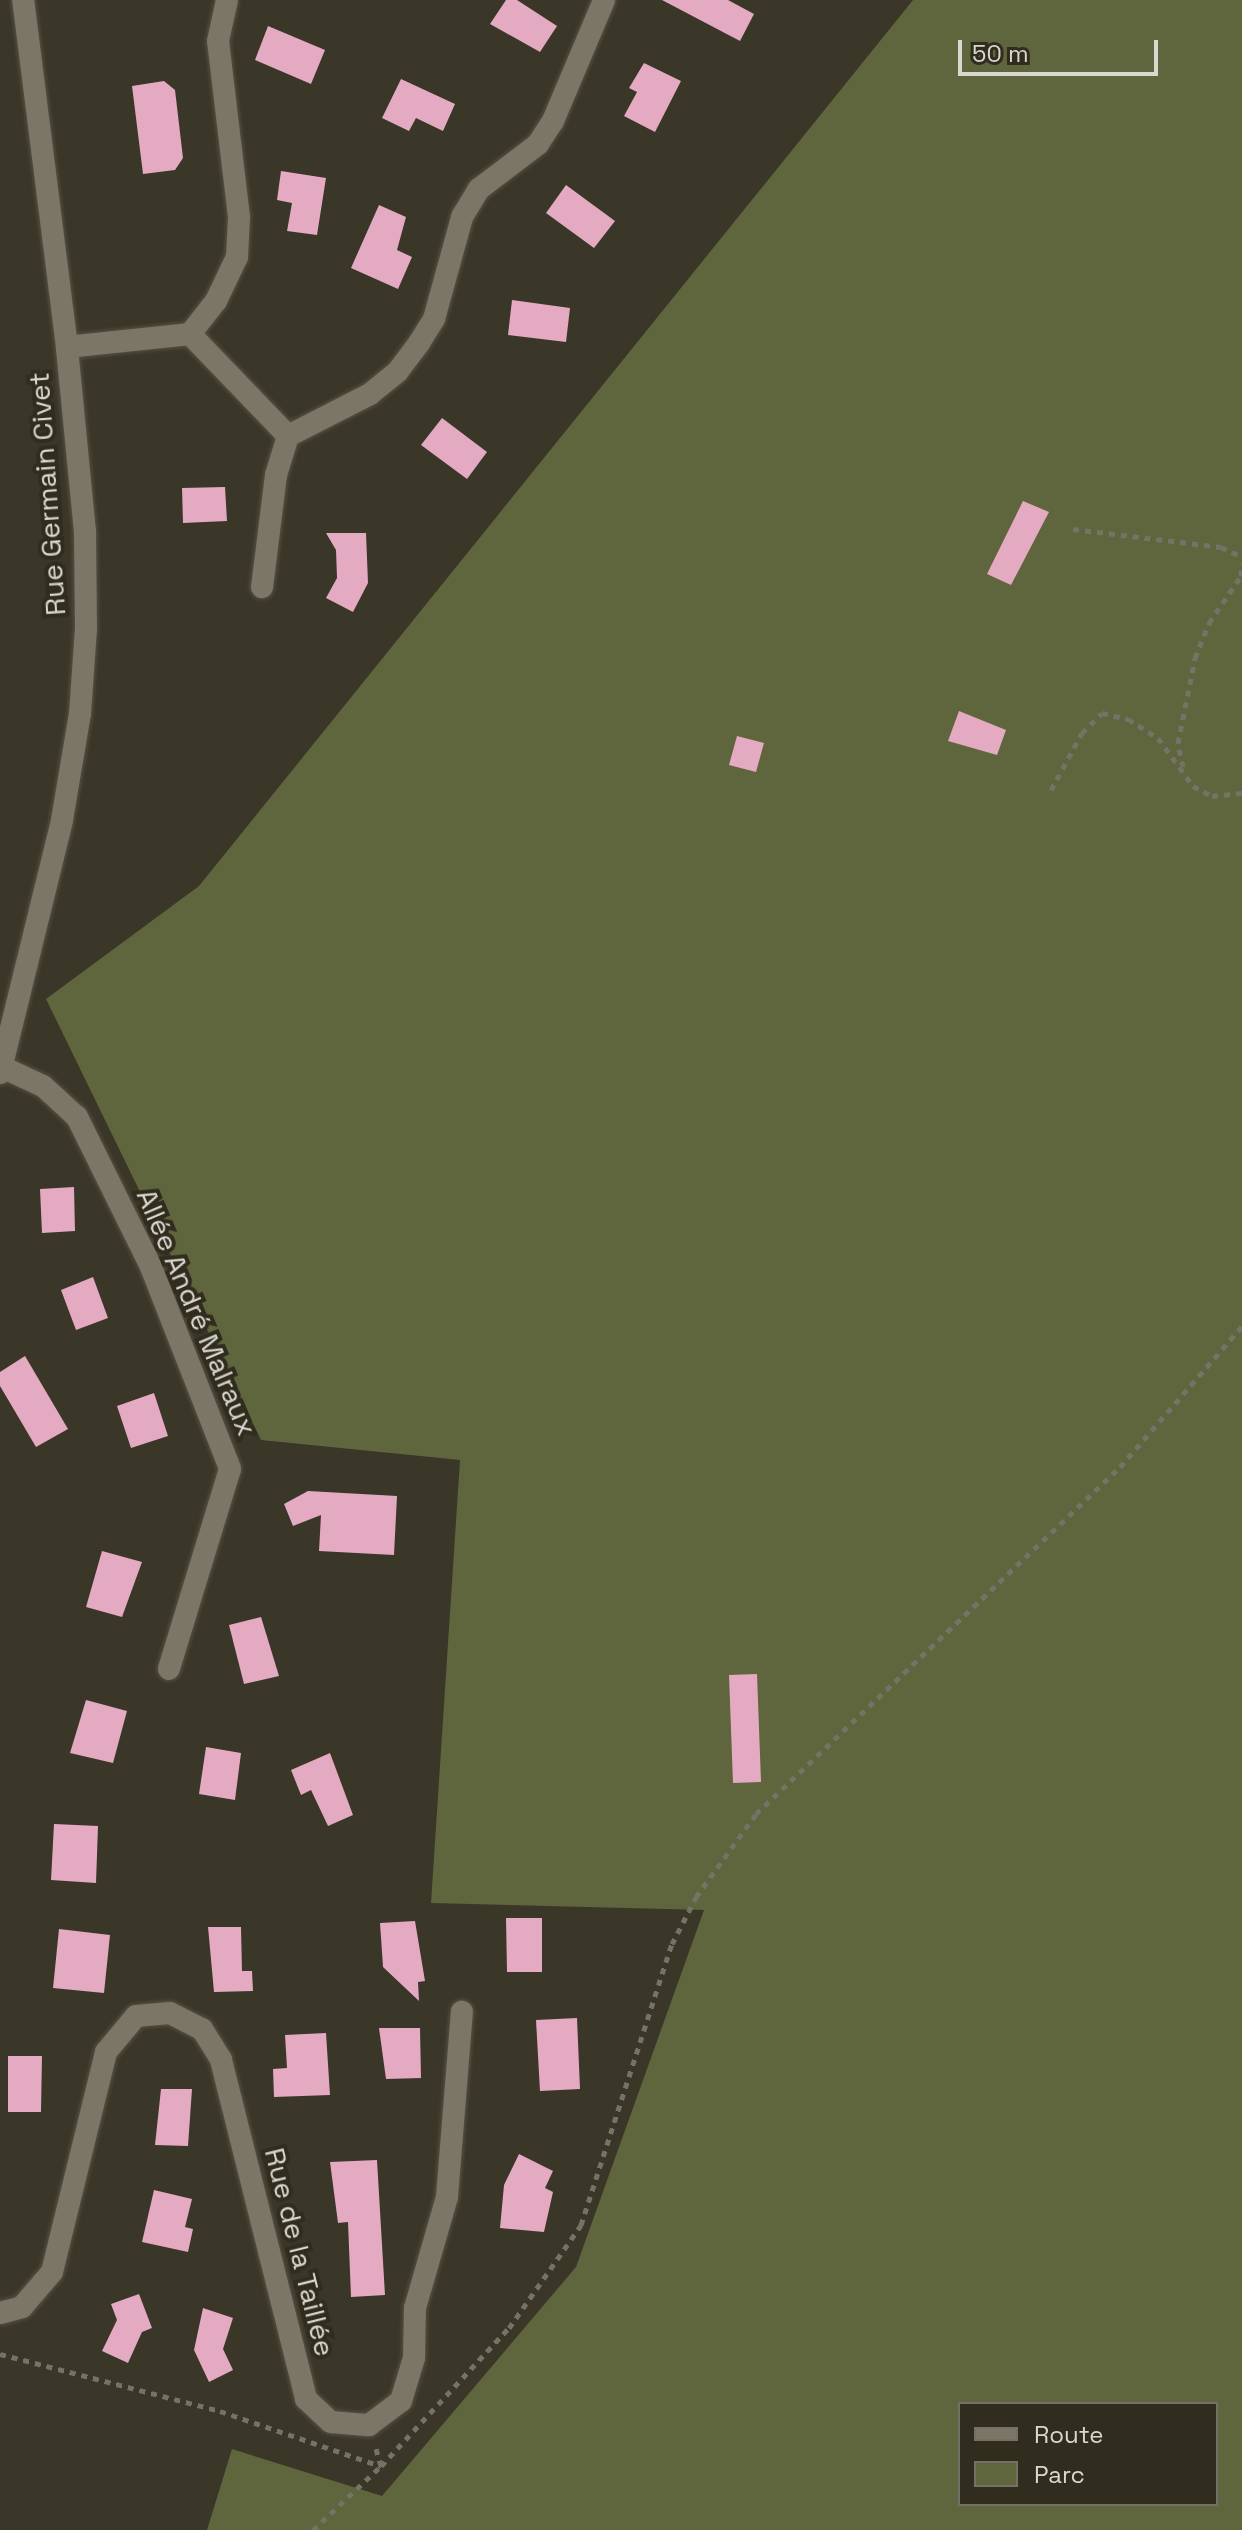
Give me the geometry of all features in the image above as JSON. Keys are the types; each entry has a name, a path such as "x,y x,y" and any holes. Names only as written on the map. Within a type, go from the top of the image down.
{"street":[{"name":"Rue Germain Civet","path":"1,1070 62,820 80,714 85,532 67,347 23,0"},
{"path":"67,347 190,334 216,301 237,257 239,217 218,41 227,0"},
{"path":"262,587 276,475 288,436 370,394 398,371 419,343 434,319 462,217 479,189 538,144 553,121 604,0"},
{"path":"190,334 288,436"},
{"name":"Allée André Malraux","path":"1,1070 43,1086 77,1117 151,1267 230,1469 169,1669"},
{"path":"369,2425 401,2401 414,2358 415,2308 447,2197 462,2012"},
{"name":"Rue de la Taillée","path":"0,2313 22,2307 52,2272 106,2052 136,2016 170,2013 202,2029 221,2060 306,2399 331,2422 369,2425"}],"path":[{"path":"1073,529 1209,545 1242,560 1241,576 1209,623 1195,658 1178,743 1183,768"},
{"path":"1051,790 1082,733 1102,713 1128,719 1158,738 1183,768 1193,786 1212,796 1242,793"},
{"path":"313,2530 381,2466 509,2328 581,2225 672,1944 696,1897 756,1814 1120,1467 1242,1326"},
{"path":"0,2354 220,2411 381,2466"},
{"path":"369,2425 381,2466"}],"green space":[{"path":"913,0 1242,0 1242,2530 207,2530 232,2449 382,2496 576,2267 704,1910 431,1903 460,1460 261,1440 46,999 199,886"}],"building":[{"path":"506,0 517,0 557,26 540,52 490,24"},
{"path":"662,0 728,0 754,14 740,41"},
{"path":"268,26 325,50 311,84 255,60"},
{"path":"644,63 681,81 655,132 624,116 637,92 629,88"},
{"path":"401,79 455,104 443,131 416,118 409,131 382,118"},
{"path":"164,81 175,90 183,158 175,170 143,174 132,86"},
{"path":"281,171 326,178 317,235 287,231 292,203 277,200"},
{"path":"566,185 615,221 594,248 546,213"},
{"path":"379,205 406,217 397,250 412,257 398,289 351,268"},
{"path":"512,300 570,308 566,342 508,335"},
{"path":"442,418 487,452 467,479 421,445"},
{"path":"225,487 227,521 183,523 182,488"},
{"path":"1023,501 1049,512 1011,585 987,574"},
{"path":"326,533 366,533 368,583 353,612 326,598 337,578 336,550"},
{"path":"959,711 1006,730 997,755 948,741"},
{"path":"737,736 764,743 756,772 729,765"},
{"path":"74,1187 75,1231 42,1233 40,1189"},
{"path":"93,1277 108,1318 76,1330 61,1290"},
{"path":"25,1356 68,1429 36,1447 0,1386 0,1372"},
{"path":"154,1393 168,1436 131,1448 117,1406"},
{"path":"308,1491 397,1496 394,1555 319,1551 321,1515 293,1526 284,1504"},
{"path":"102,1551 142,1562 122,1617 86,1607"},
{"path":"261,1617 279,1676 244,1684 229,1625"},
{"path":"757,1674 761,1782 733,1783 729,1675"},
{"path":"86,1700 127,1711 113,1763 70,1753"},
{"path":"206,1747 241,1753 235,1800 199,1794"},
{"path":"330,1753 353,1815 328,1826 311,1790 301,1795 291,1770"},
{"path":"54,1824 98,1826 96,1883 51,1880"},
{"path":"506,1918 542,1918 542,1972 507,1972"},
{"path":"415,1921 425,1981 418,1982 419,2001 383,1967 380,1923"},
{"path":"208,1927 241,1927 242,1971 252,1971 253,1991 214,1992"},
{"path":"59,1929 110,1935 104,1993 53,1988"},
{"path":"577,2018 580,2089 540,2091 536,2020"},
{"path":"379,2028 420,2028 421,2078 386,2079"},
{"path":"326,2033 330,2095 274,2097 273,2069 287,2068 285,2035"},
{"path":"8,2056 42,2056 41,2112 8,2112"},
{"path":"161,2089 192,2089 188,2146 155,2145"},
{"path":"519,2154 553,2171 545,2188 553,2192 544,2232 500,2228 504,2185"},
{"path":"377,2160 385,2295 351,2297 348,2222 338,2223 330,2162"},
{"path":"154,2190 192,2199 185,2227 193,2229 188,2252 142,2242"},
{"path":"139,2294 152,2328 142,2332 128,2363 102,2351 117,2320 111,2304"},
{"path":"203,2308 233,2318 223,2349 233,2370 209,2382 194,2350"}]}
